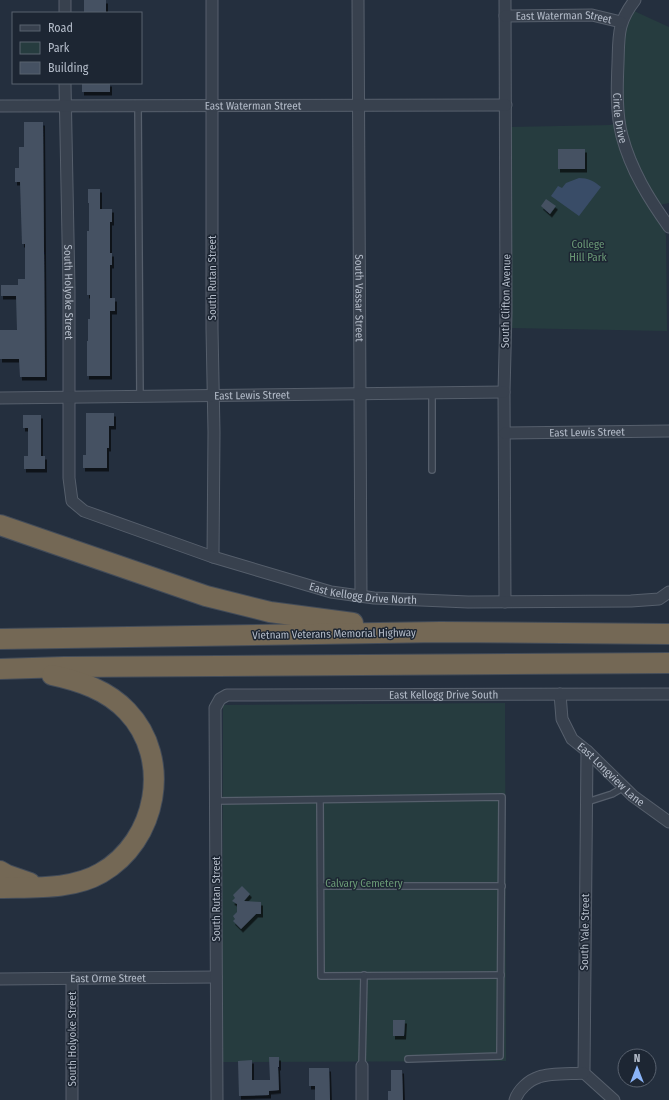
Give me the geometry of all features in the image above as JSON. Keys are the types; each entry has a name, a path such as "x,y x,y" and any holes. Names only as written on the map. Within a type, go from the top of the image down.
{"highway":[{"path":"0,526 206,596 270,612 440,632"},
{"name":"Vietnam Veterans Memorial Highway","path":"0,639 440,632 669,634"},
{"path":"0,669 72,667 669,662"},
{"path":"0,888 64,885 80,882 101,873 122,857 134,844 143,829 153,799 154,772 149,748 143,734 128,712 116,700 85,684 68,678 27,669"},
{"path":"0,872 27,882 48,886"}],"street":[{"path":"65,0 65,12"},
{"name":"South Rutan Street","path":"212,0 213,557"},
{"name":"South Vassar Street","path":"358,0 362,596"},
{"name":"South Clifton Avenue","path":"505,0 505,602"},
{"name":"Circle Drive","path":"635,0 621,22 619,35 618,84 622,135 633,168 651,202 669,227"},
{"name":"East Waterman Street","path":"505,16 592,15 621,22"},
{"name":"South Holyoke Street","path":"65,84 69,282 70,478 72,501"},
{"name":"East Waterman Street","path":"0,106 506,105"},
{"name":"East Lewis Street","path":"0,398 504,392"},
{"name":"East Lewis Street","path":"504,432 669,431"},
{"name":"East Kellogg Drive North","path":"72,501 84,511 213,557 331,592 374,598 468,602 631,601 659,599 669,592"},
{"name":"East Longview Lane","path":"560,694 562,719 572,739 587,751 633,796 669,822"},
{"name":"East Kellogg Drive South","path":"220,700 227,695 669,694"},
{"name":"South Rutan Street","path":"217,1100 215,708 220,700"},
{"name":"South Yale Street","path":"584,1073 587,751"},
{"name":"East Orme Street","path":"0,979 216,977"},
{"name":"South Holyoke Street","path":"72,978 72,1100"},
{"path":"362,1066 362,1100"},
{"path":"515,1100 517,1094 525,1085 539,1077 584,1073 614,1100"}],"lane":[{"path":"138,106 140,397"},
{"path":"432,393 432,470"},
{"path":"587,802 612,794 624,787"},
{"path":"216,801 502,797 502,974 500,1056 408,1058"},
{"path":"320,800 321,976 502,974"},
{"path":"321,886 502,886"},
{"path":"362,1066 364,976"}],"green space":[{"name":"College Hill Park","path":"634,11 669,27 669,203 659,205 666,236 667,331 511,328 509,127 611,125 622,119 624,41 627,27"},
{"name":"Calvary Cemetery","path":"505,703 506,1061 222,1062 223,705"}],"water":[{"path":"579,178 591,180 601,187 579,216 551,196 558,186 562,188 566,183"}],"building":[{"path":"84,0 106,0 106,12 84,12"},
{"path":"82,84 110,84 110,92 82,92"},
{"path":"24,122 43,122 45,377 20,377 19,359 0,359 0,330 17,330 16,296 1,296 1,285 18,285 18,279 25,279 25,244 22,244 20,182 15,182 15,168 19,168 19,147 24,147"},
{"path":"558,149 585,149 585,169 558,169"},
{"path":"88,189 100,189 100,209 112,209 112,222 110,222 110,253 112,253 112,265 110,265 110,298 115,298 115,311 110,311 110,376 87,376 88,319 90,319 90,295 87,295 87,231 89,231"},
{"path":"546,199 556,206 550,214 541,206"},
{"path":"86,413 114,413 114,426 109,426 107,468 83,468 83,455 86,455"},
{"path":"23,415 41,415 41,456 45,456 45,469 24,469 24,456 28,456 28,428 23,428"},
{"path":"242,886 250,894 244,901 261,902 261,914 256,914 241,929 233,921 235,919 233,916 237,912 237,904 232,901 235,898 233,895"},
{"path":"393,1020 405,1020 404,1036 393,1036"},
{"path":"269,1057 279,1057 279,1090 269,1091 269,1095 239,1096 238,1061 252,1060 252,1080 270,1080"},
{"path":"309,1068 329,1068 330,1100 315,1100 315,1086 309,1086"},
{"path":"391,1070 402,1070 403,1100 388,1100 388,1091 391,1091"}]}
